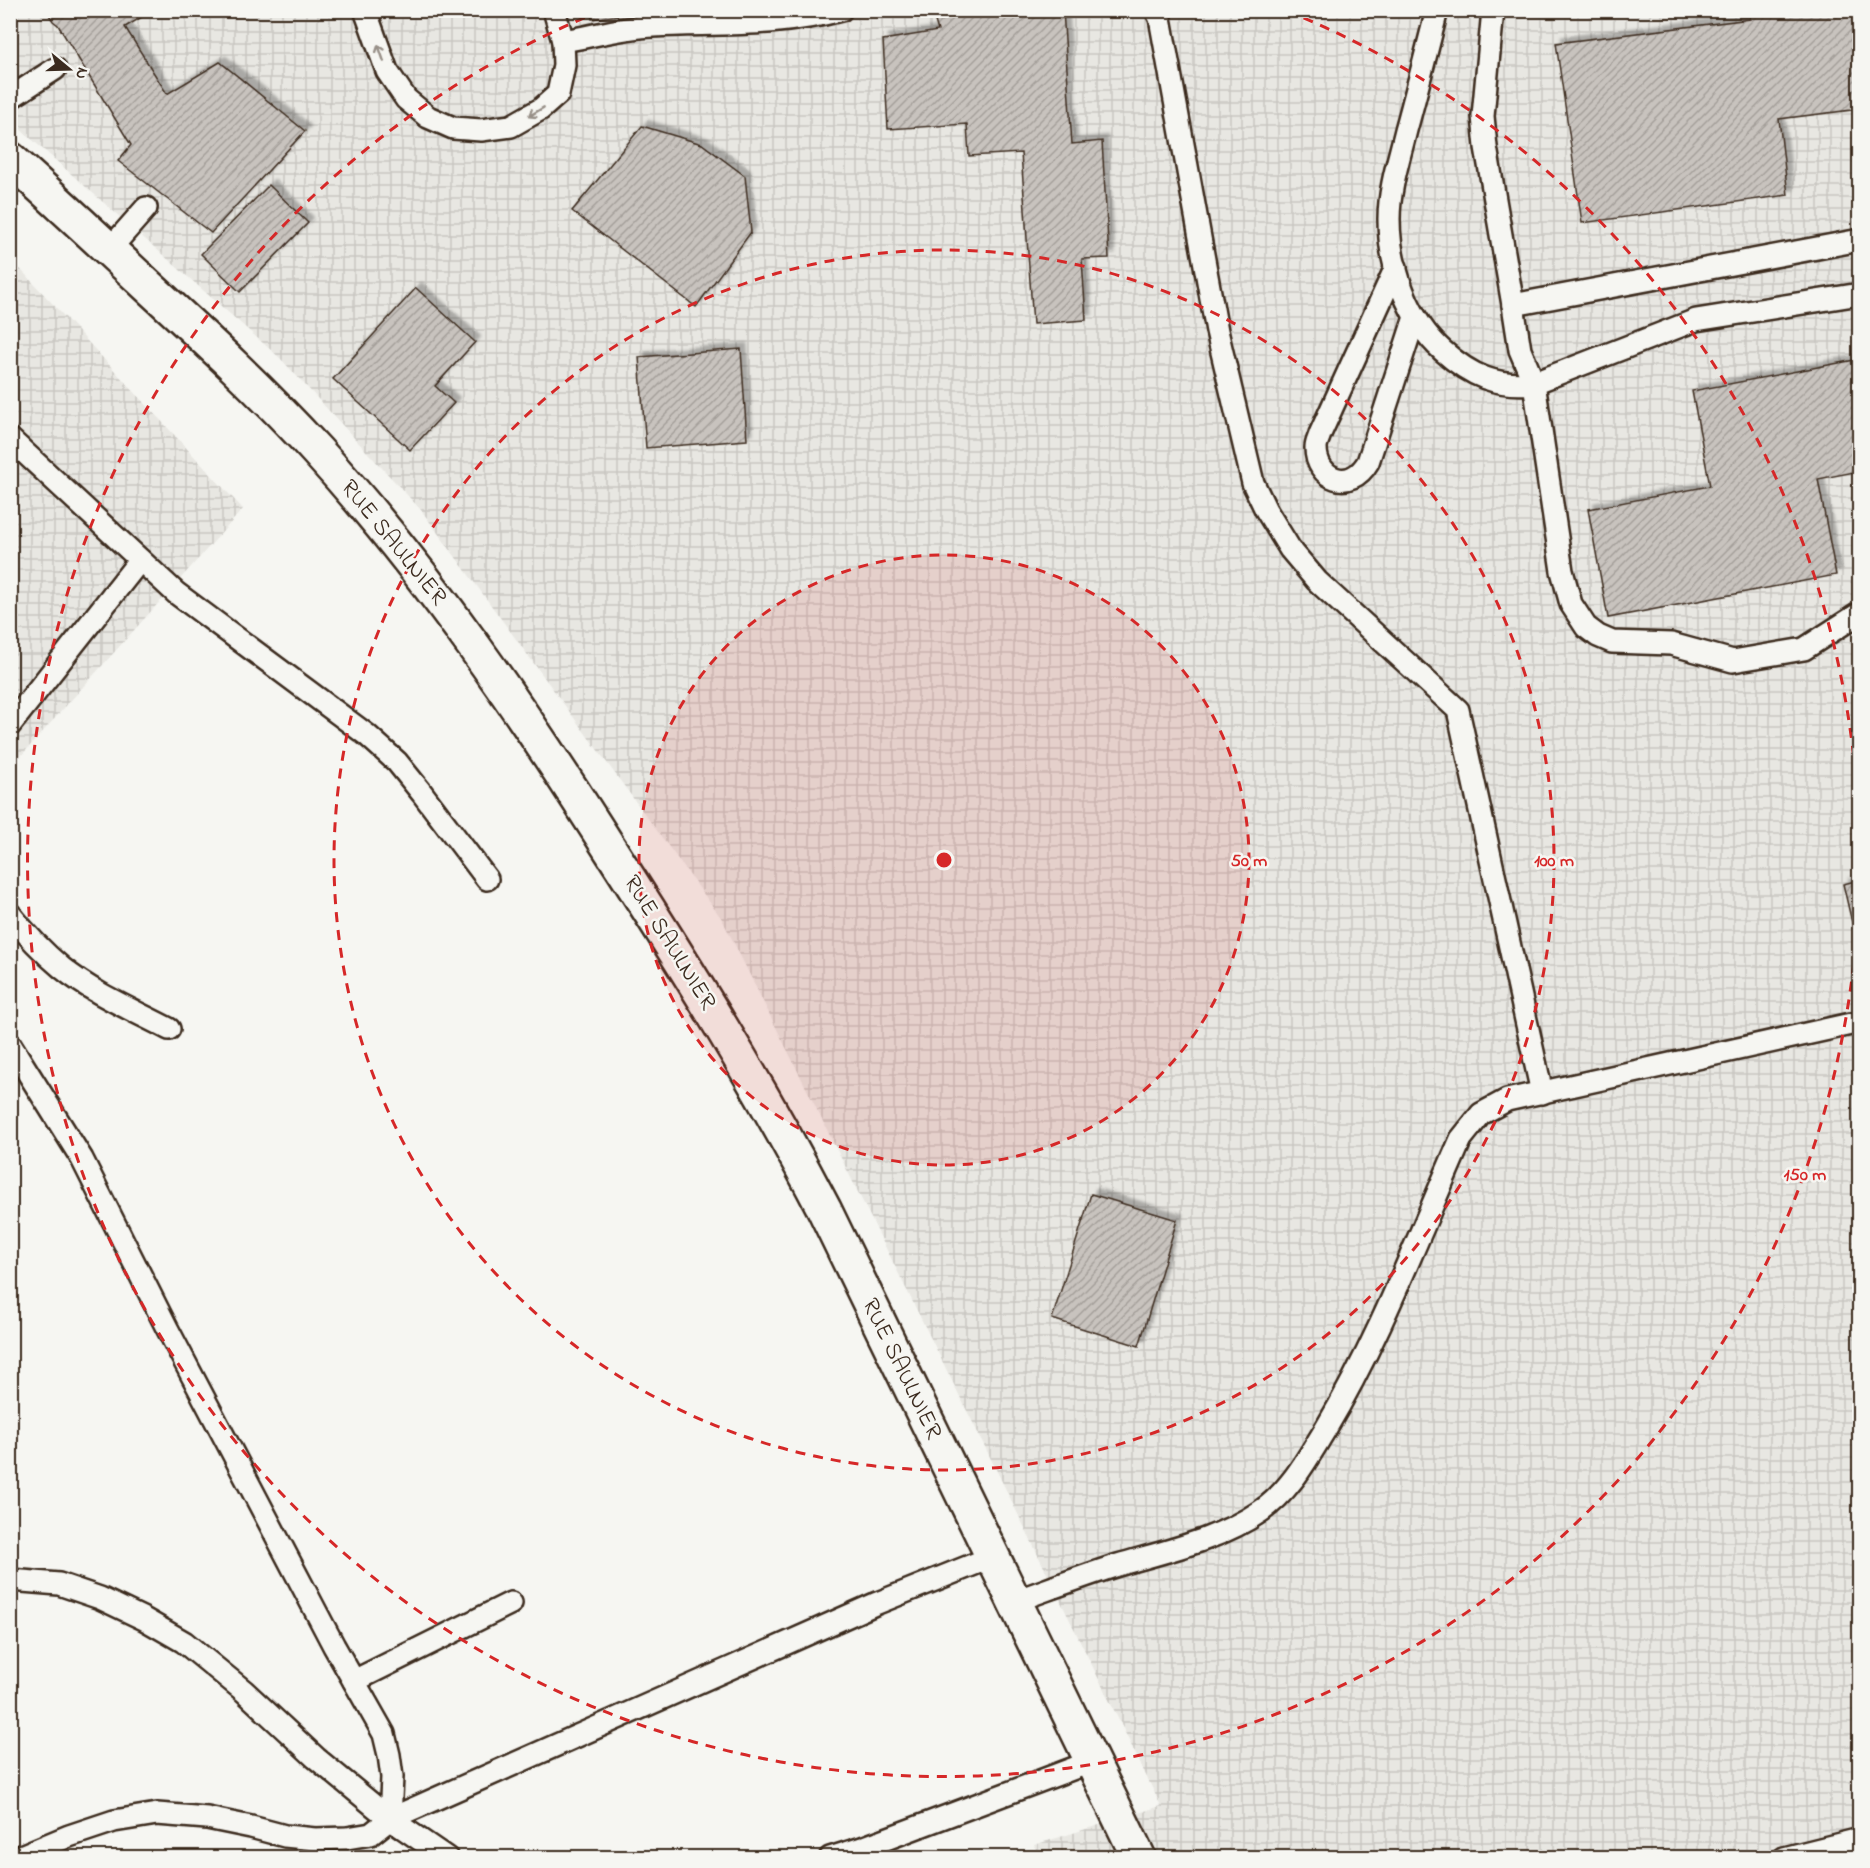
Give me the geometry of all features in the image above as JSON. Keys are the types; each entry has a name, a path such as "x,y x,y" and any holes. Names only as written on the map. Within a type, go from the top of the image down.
{"street":[{"name":"RUE SAULNIER","path":"10,159 254,385 319,453 431,587 513,700 694,980 770,1108 824,1209 1139,1857"}],"lane":[{"path":"365,10 387,71 406,99 428,117 453,128 481,130 510,126 541,110 558,94 564,65 564,40 554,10"},
{"path":"564,40 651,26 749,24 824,15 841,10"},
{"path":"1156,10 1160,18 1217,331 1253,483 1266,510 1290,549 1317,581 1458,710 1542,1093"},
{"path":"1437,10 1395,175 1389,219 1392,252 1401,286 1415,316 1431,340 1454,361 1481,377 1501,384 1534,383 1696,320 1860,294"},
{"path":"1493,10 1483,116 1486,147 1520,350 1534,383 1562,571 1571,604 1586,627 1612,642 1671,644 1733,662 1804,649 1860,613"},
{"path":"10,98 55,69"},
{"path":"109,250 146,208"},
{"path":"1513,305 1860,240"},
{"path":"1396,267 1320,434 1316,447 1321,465 1329,476 1342,480 1353,479 1362,472 1368,462 1415,316"},
{"path":"10,439 176,593 367,735 397,762 487,879"},
{"path":"10,725 141,560"},
{"path":"10,914 62,968 102,994 169,1029"},
{"path":"1015,1601 1195,1542 1239,1524 1262,1510 1283,1492 1307,1461 1359,1370 1461,1139 1481,1114 1507,1100 1851,1024"},
{"path":"10,1044 82,1159 167,1328 384,1734 392,1777 390,1819"},
{"path":"16,1857 114,1821 158,1814 207,1818 285,1836 315,1839 347,1838 372,1834 390,1819 864,1609 992,1557"},
{"path":"10,1580 59,1584 100,1598 144,1619 184,1642 244,1691 316,1758 390,1819 447,1857"},
{"path":"354,1681 511,1603"},
{"path":"830,1857 862,1848 1093,1761"},
{"path":"1784,1857 1860,1839"}],"shaded area":[{"path":"11,11 1859,11 1859,1857 1038,1857 1034,1845 1161,1806 722,919 421,510 280,358 11,121"},
{"path":"11,259 243,509 11,767"}],"building":[{"path":"46,10 138,10 142,17 125,27 167,94 220,62 305,131 211,233 118,161 131,145 58,25"},
{"path":"590,10 657,10 592,19"},
{"path":"1063,10 1072,144 1102,141 1109,258 1082,259 1086,320 1033,324 1021,153 969,156 967,124 888,129 883,40 938,31 932,11"},
{"path":"1749,10 1860,10 1860,109 1779,119 1788,195 1582,223 1556,43 1750,19"},
{"path":"642,126 702,144 745,176 751,232 696,307 572,211"},
{"path":"269,185 308,223 240,292 201,254"},
{"path":"416,288 475,342 435,386 454,403 410,450 333,379"},
{"path":"741,349 747,440 646,448 639,357"},
{"path":"1860,359 1860,471 1818,479 1836,575 1608,618 1588,509 1710,486 1692,391"},
{"path":"1860,880 1860,957 1843,884"},
{"path":"1091,1194 1177,1220 1139,1346 1052,1319"}]}
